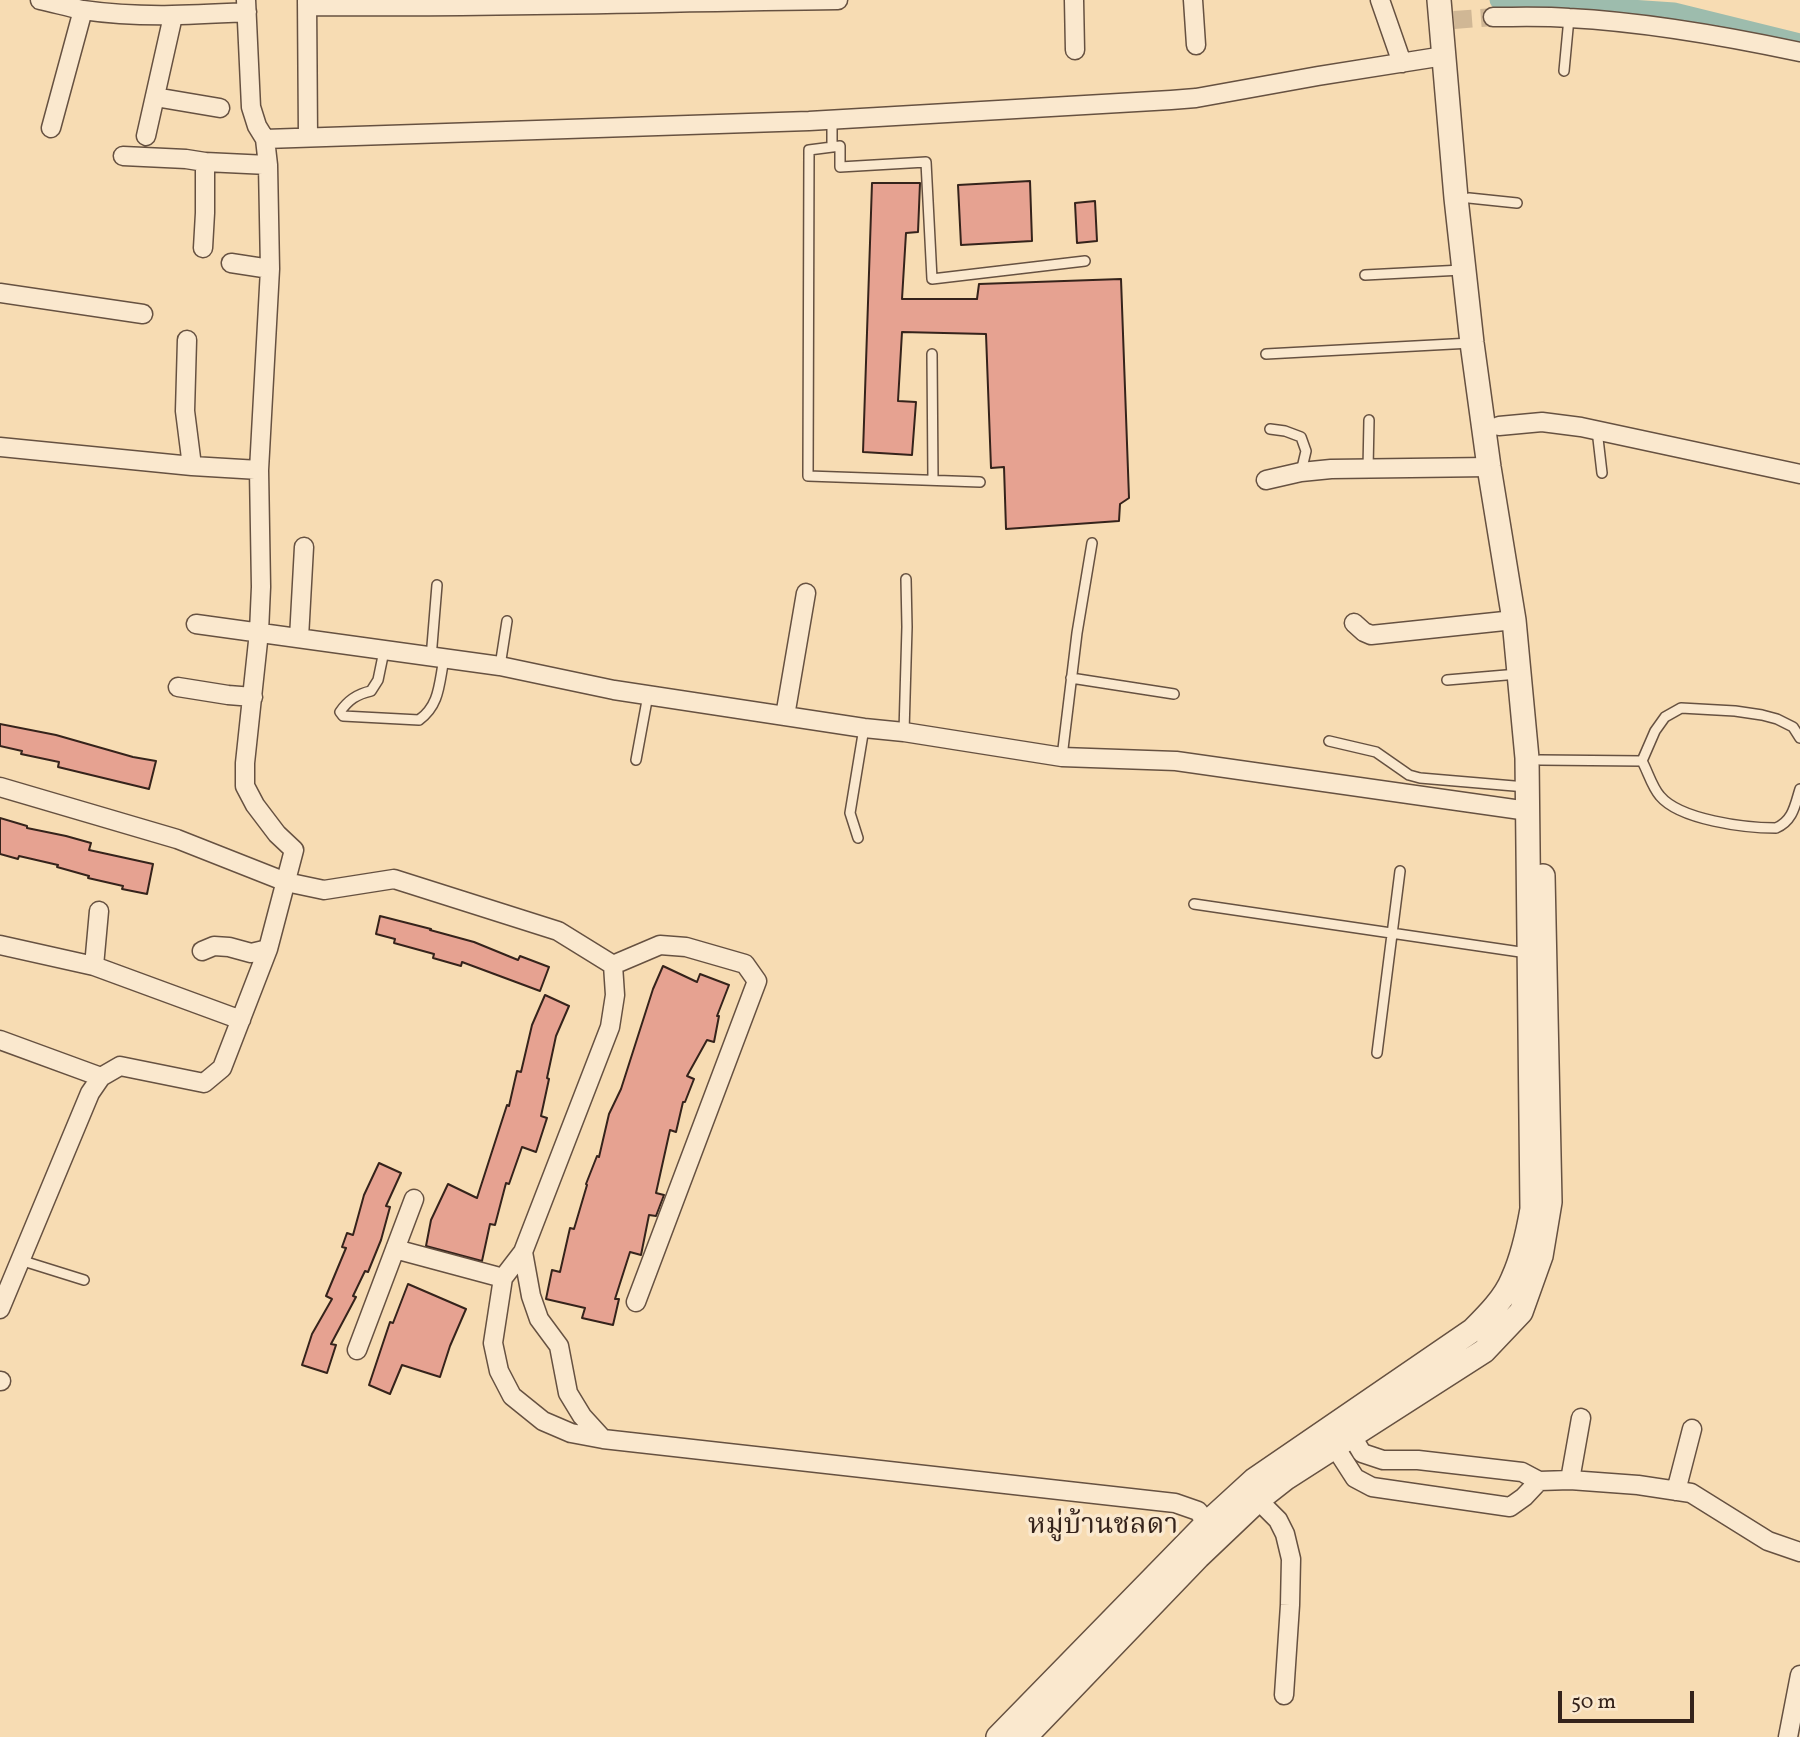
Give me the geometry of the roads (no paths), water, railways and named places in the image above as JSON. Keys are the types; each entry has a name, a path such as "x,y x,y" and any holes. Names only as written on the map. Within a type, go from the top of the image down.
{"street":[{"path":"0,1309 90,1093 101,1077 120,1066 204,1083 222,1068 268,949 293,850 255,805 245,786 259,632 259,470 270,269 268,164 265,139 257,126 251,107 246,6 173,16 83,10 40,0"},
{"path":"308,136 307,3 838,0"},
{"path":"1074,0 1075,50"},
{"path":"1193,0 1196,45"},
{"path":"1380,0 1402,63"},
{"path":"51,128 83,10"},
{"path":"1025,1737 1213,1531 1254,1480 1473,1330 1492,1311 1513,1280 1526,1243 1532,1209 1527,758 1514,620 1489,467 1464,270 1455,185 1447,10"},
{"path":"146,136 173,16"},
{"path":"1493,17 1569,18 1649,26 1800,52"},
{"path":"265,139 832,120 1196,98 1450,56"},
{"path":"998,1737 1213,1531 1286,1478 1483,1351 1521,1312 1541,1256 1550,1202 1540,760 1536,706 1461,122 1450,56"},
{"path":"156,97 220,108"},
{"path":"124,156 268,164"},
{"path":"203,248 205,162"},
{"path":"231,263 270,269"},
{"path":"0,293 144,314"},
{"path":"187,340 185,411 192,466"},
{"path":"1499,426 1542,422 1597,430 1800,474"},
{"path":"0,447 259,470"},
{"path":"1266,480 1331,469 1489,467"},
{"path":"299,638 304,547"},
{"path":"785,716 806,593"},
{"path":"1354,623 1371,635 1514,620"},
{"path":"196,624 500,666 614,690 1062,757 1176,761 1528,811"},
{"path":"178,687 253,697"},
{"path":"0,787 177,839 286,882 324,890 394,879 558,931 613,965"},
{"path":"94,967 99,911"},
{"path":"0,945 94,967 241,1020"},
{"path":"613,965 660,945 686,947 745,964 757,981 636,1302"},
{"path":"202,951 214,946 251,953 268,949"},
{"path":"613,965 615,995 610,1027 523,1252 503,1278 493,1343 499,1371 512,1396 543,1421 571,1433 603,1439 1175,1503 1198,1511 1213,1531"},
{"path":"0,1040 101,1077"},
{"path":"357,1350 414,1199"},
{"path":"395,1249 503,1278"},
{"path":"523,1252 531,1296 539,1319 559,1346 568,1393 582,1416 603,1439"},
{"path":"1570,1480 1581,1418"},
{"path":"1676,1491 1692,1429"},
{"path":"1343,1442 1362,1453 1383,1460 1418,1460 1522,1472 1539,1480 1638,1485 1691,1493 1768,1541 1800,1552"},
{"path":"1343,1442 1355,1478 1372,1487 1510,1507 1524,1497 1539,1480"},
{"path":"1389,1489 1394,1460"},
{"path":"1258,1500 1278,1520 1285,1534 1291,1559 1284,1695"},
{"path":"1788,1737 1800,1675"}],"lane":[{"path":"1564,71 1569,18"},
{"path":"832,120 832,147"},
{"path":"980,482 808,476 809,150 840,146 840,167 926,162 932,278 1085,261"},
{"path":"1469,198 1517,204"},
{"path":"1365,275 1464,270"},
{"path":"1266,354 1472,343"},
{"path":"932,354 933,480"},
{"path":"1368,469 1369,420"},
{"path":"1270,429 1301,437 1306,451 1301,472"},
{"path":"1597,430 1602,473"},
{"path":"1062,757 1077,633 1092,543"},
{"path":"904,732 906,579"},
{"path":"384,651 378,680 371,691 357,694 340,712 343,716 419,720 428,713 436,699 437,586"},
{"path":"500,666 507,621"},
{"path":"1447,680 1520,674"},
{"path":"1072,678 1174,694"},
{"path":"636,760 648,695"},
{"path":"1800,736 1793,727 1762,715 1681,708 1665,717 1654,731 1643,761 1658,793 1667,803 1679,811 1710,820 1776,828 1796,815 1800,789"},
{"path":"858,838 850,813 864,727"},
{"path":"1329,741 1376,752 1409,775 1420,778 1528,787"},
{"path":"1540,760 1643,761"},
{"path":"1377,1053 1400,871"},
{"path":"1194,904 1528,953"},
{"path":"20,1260 84,1279"}],"waterway":[{"path":"1499,0 1674,12 1800,43"}],"tunnel":[{"path":"1454,20 1493,17"}],"district":[{"name":"หมู่บ้านชลดา","path":"1103,1528"}]}
